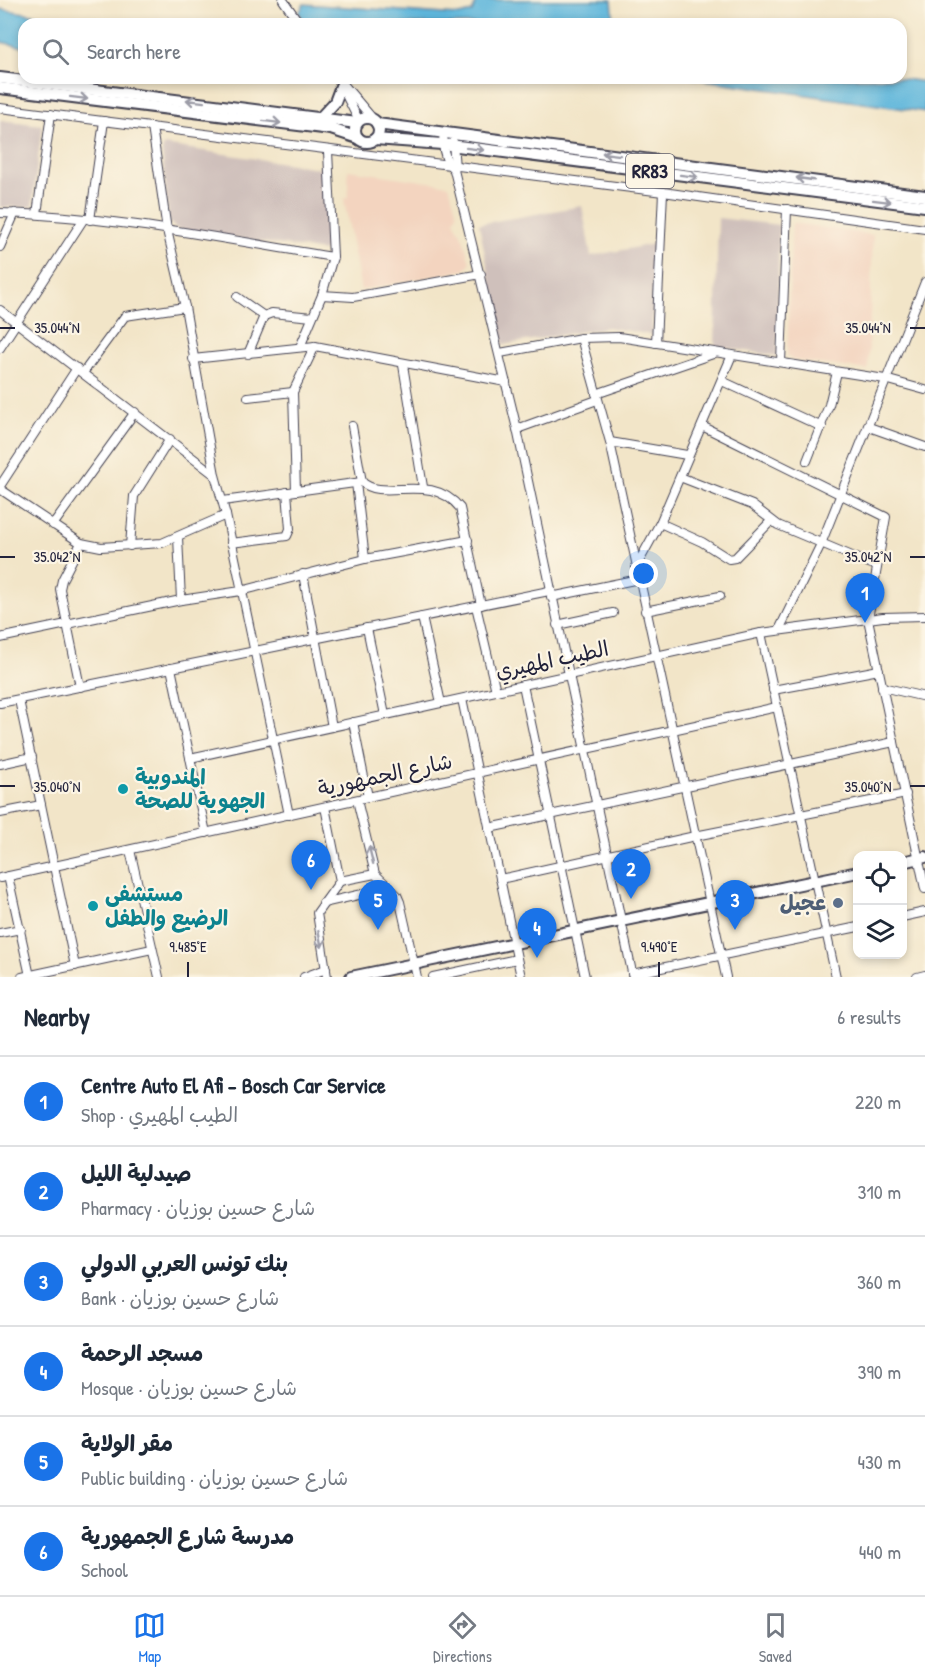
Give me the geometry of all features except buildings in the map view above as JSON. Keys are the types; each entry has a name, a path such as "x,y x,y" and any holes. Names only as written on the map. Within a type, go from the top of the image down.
{"main road":[{"name":"RR83","path":"0,78 18,80"},
{"name":"RR83","path":"51,84 358,122 375,122 448,139 925,206"},
{"path":"322,116 333,106 338,84"},
{"name":"RR83","path":"0,88 331,129 366,142 375,139 448,139 925,196"},
{"path":"358,122 355,129 358,138"},
{"path":"375,122 379,132 375,139"},
{"path":"907,861 922,857"},
{"path":"351,977 375,974 853,873"}],"street":[{"path":"283,0 296,18"},
{"path":"340,84 358,122"},
{"path":"342,84 375,122"},
{"path":"0,108 328,152 663,192 925,229"},
{"path":"37,214 51,114"},
{"path":"0,348 87,220 104,121"},
{"path":"152,127 167,230 184,307 215,475 223,501 289,814"},
{"path":"448,139 517,429 632,976 853,928"},
{"path":"300,347 322,295 333,257 328,152"},
{"path":"656,343 663,192"},
{"path":"781,362 786,209"},
{"path":"0,213 37,214 167,230 333,257"},
{"path":"0,247 15,213"},
{"path":"322,295 353,297 481,274"},
{"path":"779,630 821,544 870,427 885,380 925,282"},
{"path":"237,297 264,315 312,316"},
{"path":"184,307 125,316 80,370 0,488 81,543 94,546 162,543 226,515"},
{"path":"0,310 215,475"},
{"path":"248,354 264,315"},
{"path":"500,352 606,336 781,362 885,380 925,390"},
{"path":"581,338 610,442 726,977"},
{"path":"193,359 315,346 403,365 506,382"},
{"path":"296,490 293,392 315,346"},
{"path":"517,429 596,397 717,353"},
{"path":"636,567 660,523 732,355"},
{"path":"403,365 423,487"},
{"path":"807,461 822,427 837,372"},
{"path":"722,381 822,427"},
{"path":"248,397 293,392"},
{"path":"54,525 135,412"},
{"path":"352,426 365,560"},
{"path":"702,426 885,517 868,619 906,794 921,843 925,890"},
{"path":"870,427 925,447"},
{"path":"130,546 134,496 170,439"},
{"path":"610,442 687,456"},
{"path":"680,477 752,505 771,521 876,566"},
{"path":"223,501 359,482 377,488 423,487 458,505 468,540 496,691"},
{"path":"231,543 286,536 290,529 287,492"},
{"path":"660,523 702,542 729,559 735,558 771,521"},
{"path":"178,537 181,600"},
{"path":"0,638 181,600 241,591 365,560 468,540"},
{"path":"80,687 66,625 61,584 81,543"},
{"path":"303,574 332,727"},
{"path":"0,704 479,605 639,579"},
{"path":"645,611 720,596"},
{"path":"557,625 613,614"},
{"name":"الطيب المهيري","path":"190,758 761,633 894,615 925,616"},
{"path":"422,617 441,703"},
{"path":"367,628 385,715"},
{"path":"761,633 836,977"},
{"path":"171,668 206,833"},
{"path":"773,690 879,670"},
{"path":"523,685 585,977"},
{"path":"882,687 925,697"},
{"path":"462,699 521,977"},
{"path":"19,700 75,966"},
{"name":"شارع الجمهورية","path":"4,877 777,707"},
{"path":"353,722 369,797"},
{"path":"489,828 894,742"},
{"path":"0,764 32,757"},
{"path":"500,879 695,836 906,794"},
{"path":"357,800 375,874 397,895 400,902 417,977"},
{"path":"0,813 41,805"},
{"path":"325,807 340,881"},
{"path":"130,850 159,977"},
{"path":"304,977 327,973 316,919 322,903 340,881 375,874"},
{"path":"4,877 21,929 26,976 66,973 75,966 152,949"},
{"path":"322,903 388,888"},
{"path":"907,916 925,912"},
{"path":"0,933 21,929"},
{"path":"432,977 467,973 517,959"},
{"path":"917,977 925,975"}],"shaded area":[{"path":"0,120 42,125 32,207 0,207"},
{"path":"164,145 325,169 327,247 323,251 177,229 169,222 162,151"},
{"path":"348,170 449,185 457,214 454,221 463,238 470,263 465,270 361,290 344,199 348,197"},
{"path":"582,206 591,256 654,244 652,335 608,327 503,345 479,224"},
{"path":"718,218 779,225 777,356 715,346"},
{"path":"792,223 873,235 868,370 792,360 787,356"}],"water":[{"path":"477,0 612,0 614,18 302,18 299,13 304,4 459,15 472,12"},
{"path":"0,9 56,18 18,18 18,46 0,42"},
{"path":"907,79 925,82 925,112 731,84 907,84"}],"place":[{"name":"Centre Auto El Afi - Bosch Car Service","path":"865,623"},
{"name":"المندوبية الجهوية للصحة","path":"123,789"},
{"name":"مدرسة شارع الجمهورية","path":"311,890"},
{"name":"صيدلية الليل","path":"631,899"},
{"name":"عجيل","path":"838,903"},
{"name":"مستشفى الرضيع والطفل","path":"93,906"},
{"name":"مقر الولاية","path":"378,930"},
{"name":"بنك تونس العربي الدولي","path":"735,930"},
{"name":"مسجد الرحمة","path":"537,958"}]}
